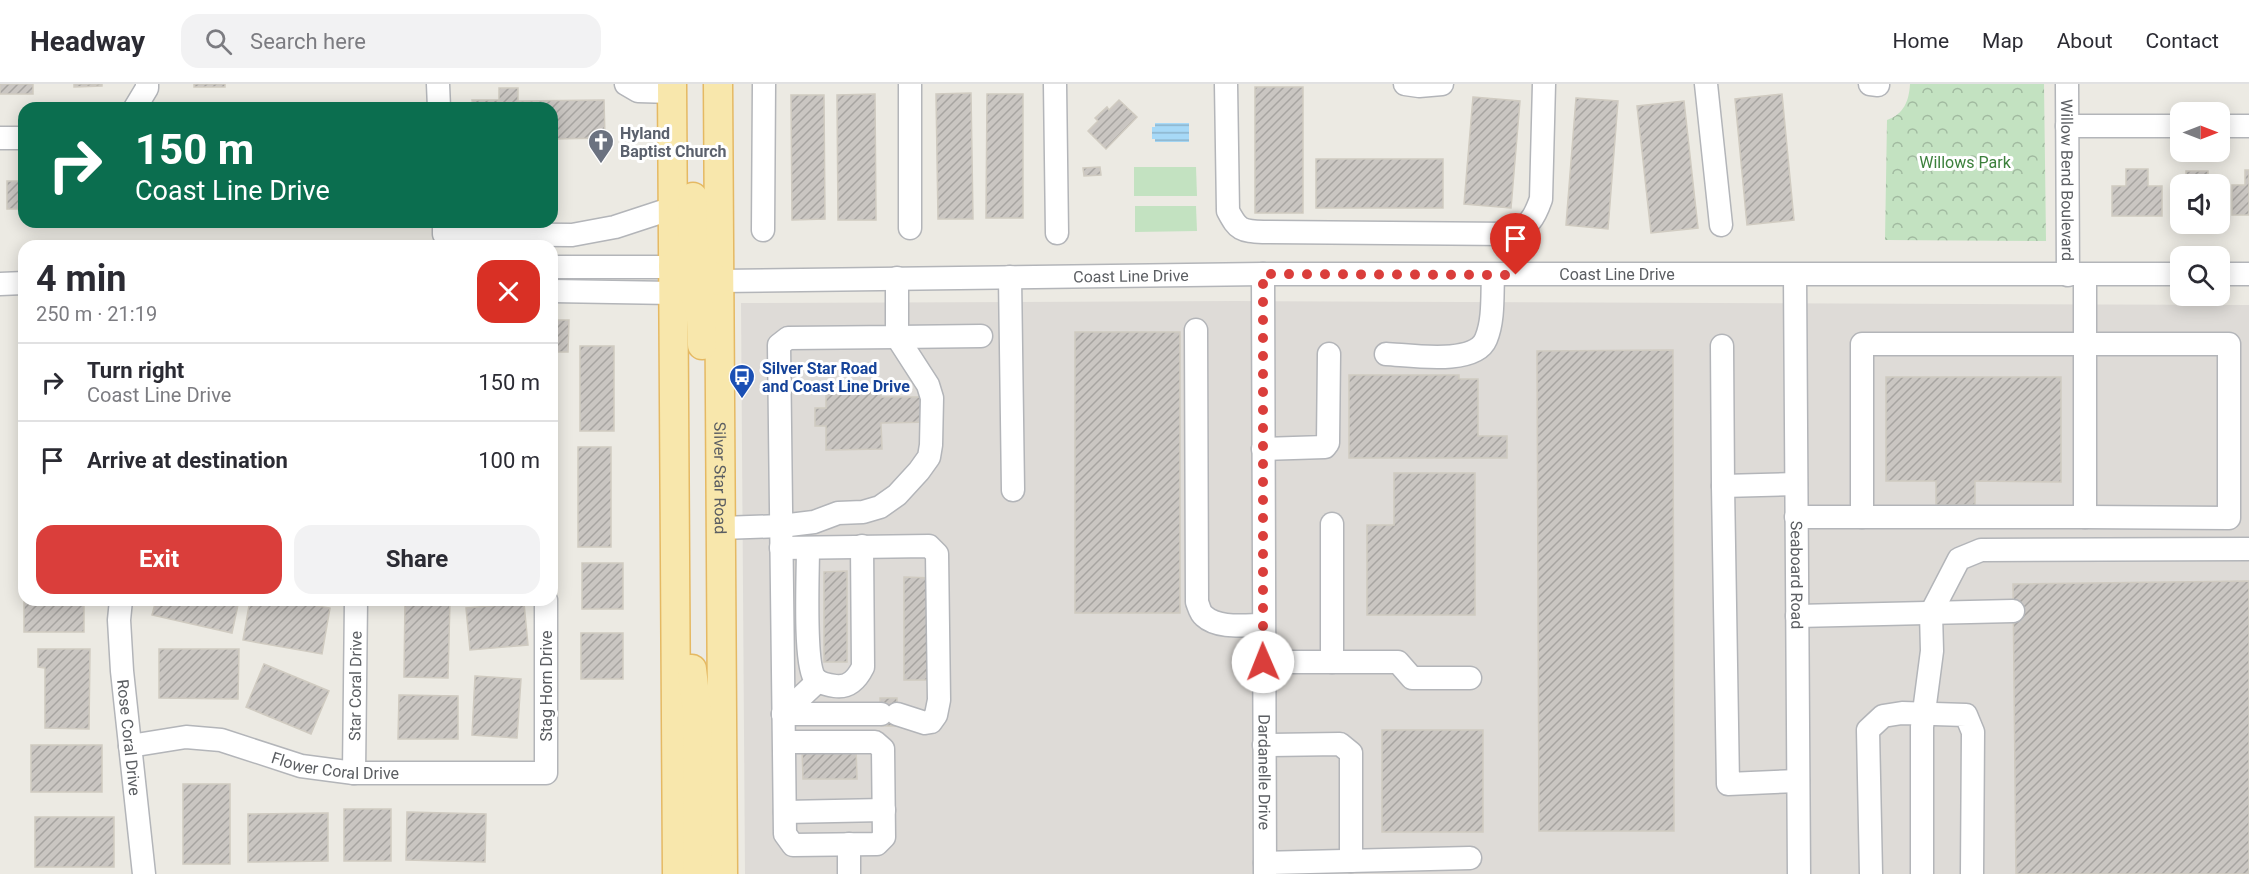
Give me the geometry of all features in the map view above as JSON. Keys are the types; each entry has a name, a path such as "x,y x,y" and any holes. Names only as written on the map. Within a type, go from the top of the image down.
{"main road":[{"name":"Silver Star Road","path":"718,84 723,874"},
{"path":"677,874 673,208 679,87"},
{"path":"679,87 697,257 704,270 719,280"},
{"path":"673,280 690,285 699,300 702,329 702,443 721,528"},
{"path":"675,521 697,712 698,874"}],"street":[{"path":"139,102 147,84"},
{"path":"438,84 439,102"},
{"path":"626,84 638,91 679,87"},
{"path":"763,230 764,84"},
{"path":"910,84 910,228"},
{"path":"1055,84 1057,233"},
{"path":"1226,84 1228,211 1236,226 1246,231 1263,232 1510,234 1524,228 1535,215 1541,199 1544,84"},
{"path":"1405,84 1419,86 1442,84"},
{"path":"1706,84 1721,225"},
{"path":"1870,84 1878,85"},
{"name":"Willow Bend Boulevard","path":"2067,84 2067,126 2077,275 2085,343 2085,517"},
{"path":"2067,126 2170,126"},
{"path":"2230,126 2249,126"},
{"path":"0,138 18,138"},
{"path":"444,228 444,234 572,235 615,227 673,208"},
{"path":"558,268 673,280"},
{"name":"Coast Line Drive","path":"719,280 1263,274 2170,274"},
{"name":"Dardanelle Drive","path":"1263,274 1265,868"},
{"path":"2230,274 2249,274"},
{"path":"1386,354 1466,356 1479,348 1485,340 1490,319 1493,275"},
{"name":"Seaboard Road","path":"1795,275 1799,874"},
{"path":"1010,277 1013,490"},
{"path":"781,537 838,513 863,512 880,507 897,495 919,471 928,457 932,445 932,398 928,385 897,337 897,278"},
{"path":"558,290 673,280"},
{"path":"0,284 18,283"},
{"path":"1196,330 1197,602 1202,615 1213,621 1232,625 1263,625"},
{"path":"784,742 874,742 883,749 884,837 877,844 793,845 785,834 779,345 788,338 981,336"},
{"path":"1796,517 2229,518 2229,344 1862,344 1862,517"},
{"path":"1722,346 1728,784 1798,781"},
{"path":"1263,448 1315,448 1325,447 1328,443 1329,354"},
{"path":"1723,486 1796,484"},
{"path":"1332,524 1332,662"},
{"path":"721,528 781,537 808,548 928,546 937,554 939,700 936,715 931,722 925,723 889,714 783,714"},
{"path":"808,548 808,645 813,675 818,681 837,687 848,685 857,678 862,667 862,546"},
{"path":"1922,874 1922,727 1932,651 1931,613 1959,559 1982,550 2249,549"},
{"name":"Rose Coral Drive","path":"120,606 122,671 144,874"},
{"name":"Star Coral Drive","path":"354,773 356,606"},
{"name":"Stag Horn Drive","path":"546,606 546,773"},
{"path":"1797,616 2013,611"},
{"path":"1263,662 1398,662 1412,678 1470,678"},
{"path":"783,714 818,681"},
{"path":"1871,874 1868,730 1883,716 1902,713 1966,716 1973,732 1972,874"},
{"name":"Flower Coral Drive","path":"130,746 186,738 221,740 301,766 354,773 546,773"},
{"path":"1264,745 1340,744 1351,753 1352,861"},
{"path":"785,812 884,810"},
{"path":"849,844 849,874"},
{"path":"1265,868 1352,861 1470,858"}],"shaded area":[{"path":"1236,301 2249,305 2249,874 745,874 741,303"}],"green space":[{"name":"Willows Park","path":"1910,84 2044,84 2046,241 1885,240 1887,120 1898,114 1904,106"},
{"path":"1134,167 1196,167 1197,196 1134,196"},
{"path":"1135,206 1196,206 1197,231 1135,232"}],"water":[{"path":"1155,123 1189,123 1189,142 1155,142 1155,139 1152,139 1152,127 1155,127"}],"building":[{"path":"0,84 33,84 33,94 0,94"},
{"path":"74,84 102,84 102,86 74,87"},
{"path":"194,84 225,84 225,87 194,87"},
{"path":"1255,87 1303,87 1303,213 1255,213"},
{"path":"499,88 518,88 518,101 604,100 605,138 558,139 558,102 472,102 472,100 499,100"},
{"path":"971,93 973,219 938,219 936,94"},
{"path":"875,94 876,220 838,220 837,95"},
{"path":"987,94 1023,94 1023,218 986,218"},
{"path":"1782,94 1794,220 1747,225 1735,99"},
{"path":"791,95 824,95 825,219 792,220"},
{"path":"1473,97 1520,101 1511,208 1464,204"},
{"path":"1576,98 1618,101 1608,229 1566,225"},
{"path":"1119,100 1137,117 1106,149 1088,131 1098,121 1095,118 1107,107 1109,110"},
{"path":"1684,101 1698,228 1651,233 1637,106"},
{"path":"1316,159 1443,159 1443,208 1316,208"},
{"path":"1100,167 1101,175 1084,176 1083,168"},
{"path":"2126,169 2148,169 2148,186 2162,186 2162,216 2112,216 2112,186 2126,186"},
{"path":"2245,170 2249,170 2249,215 2232,215 2232,185 2245,185"},
{"path":"2186,171 2208,171 2208,174 2186,174"},
{"path":"7,181 18,181 18,209 7,209"},
{"path":"558,320 569,320 568,352 558,352"},
{"path":"1075,332 1180,332 1180,613 1075,613"},
{"path":"580,346 614,346 614,431 580,431"},
{"path":"1673,350 1674,831 1539,831 1537,351"},
{"path":"1349,375 1459,375 1459,379 1478,379 1478,436 1507,436 1507,458 1349,458"},
{"path":"1886,377 2061,377 2061,482 1975,481 1975,505 1936,505 1936,481 1886,481"},
{"path":"881,384 881,397 930,397 930,422 881,423 882,449 826,450 826,426 815,426 815,408 826,408 826,385"},
{"path":"578,447 611,447 611,547 578,547"},
{"path":"1394,473 1475,473 1475,615 1367,615 1367,525 1394,525"},
{"path":"582,563 623,563 623,609 582,609"},
{"path":"847,571 847,662 824,662 824,572"},
{"path":"904,577 933,578 933,680 904,680"},
{"path":"2249,581 2249,874 2016,874 2013,584"},
{"path":"24,606 84,606 84,632 24,632"},
{"path":"154,606 238,606 232,633 152,615"},
{"path":"249,606 330,608 322,654 243,640"},
{"path":"405,606 450,606 448,678 404,677"},
{"path":"524,606 528,645 470,650 466,608"},
{"path":"581,633 623,633 623,679 581,679"},
{"path":"38,649 90,649 89,729 45,728 45,668 38,667"},
{"path":"159,649 239,649 238,699 159,698"},
{"path":"264,664 329,691 311,734 246,707"},
{"path":"475,676 521,679 517,738 472,735"},
{"path":"399,695 458,696 458,739 398,739"},
{"path":"880,698 897,698 897,726 881,726"},
{"path":"1382,730 1483,730 1483,832 1382,832"},
{"path":"31,745 102,745 102,792 31,792"},
{"path":"802,747 856,747 857,779 803,779"},
{"path":"183,784 230,784 230,864 183,864"},
{"path":"344,809 391,809 391,861 344,861"},
{"path":"407,812 486,814 485,862 406,860"},
{"path":"328,813 328,861 248,862 248,814"},
{"path":"35,817 114,817 114,867 35,867"}],"place":[{"name":"Hyland Baptist Church","path":"601,165"},
{"name":"Silver Star Road and Coast Line Drive","path":"742,400"}],"route":[{"path":"1263,662 1263,274 1516,275"}]}
